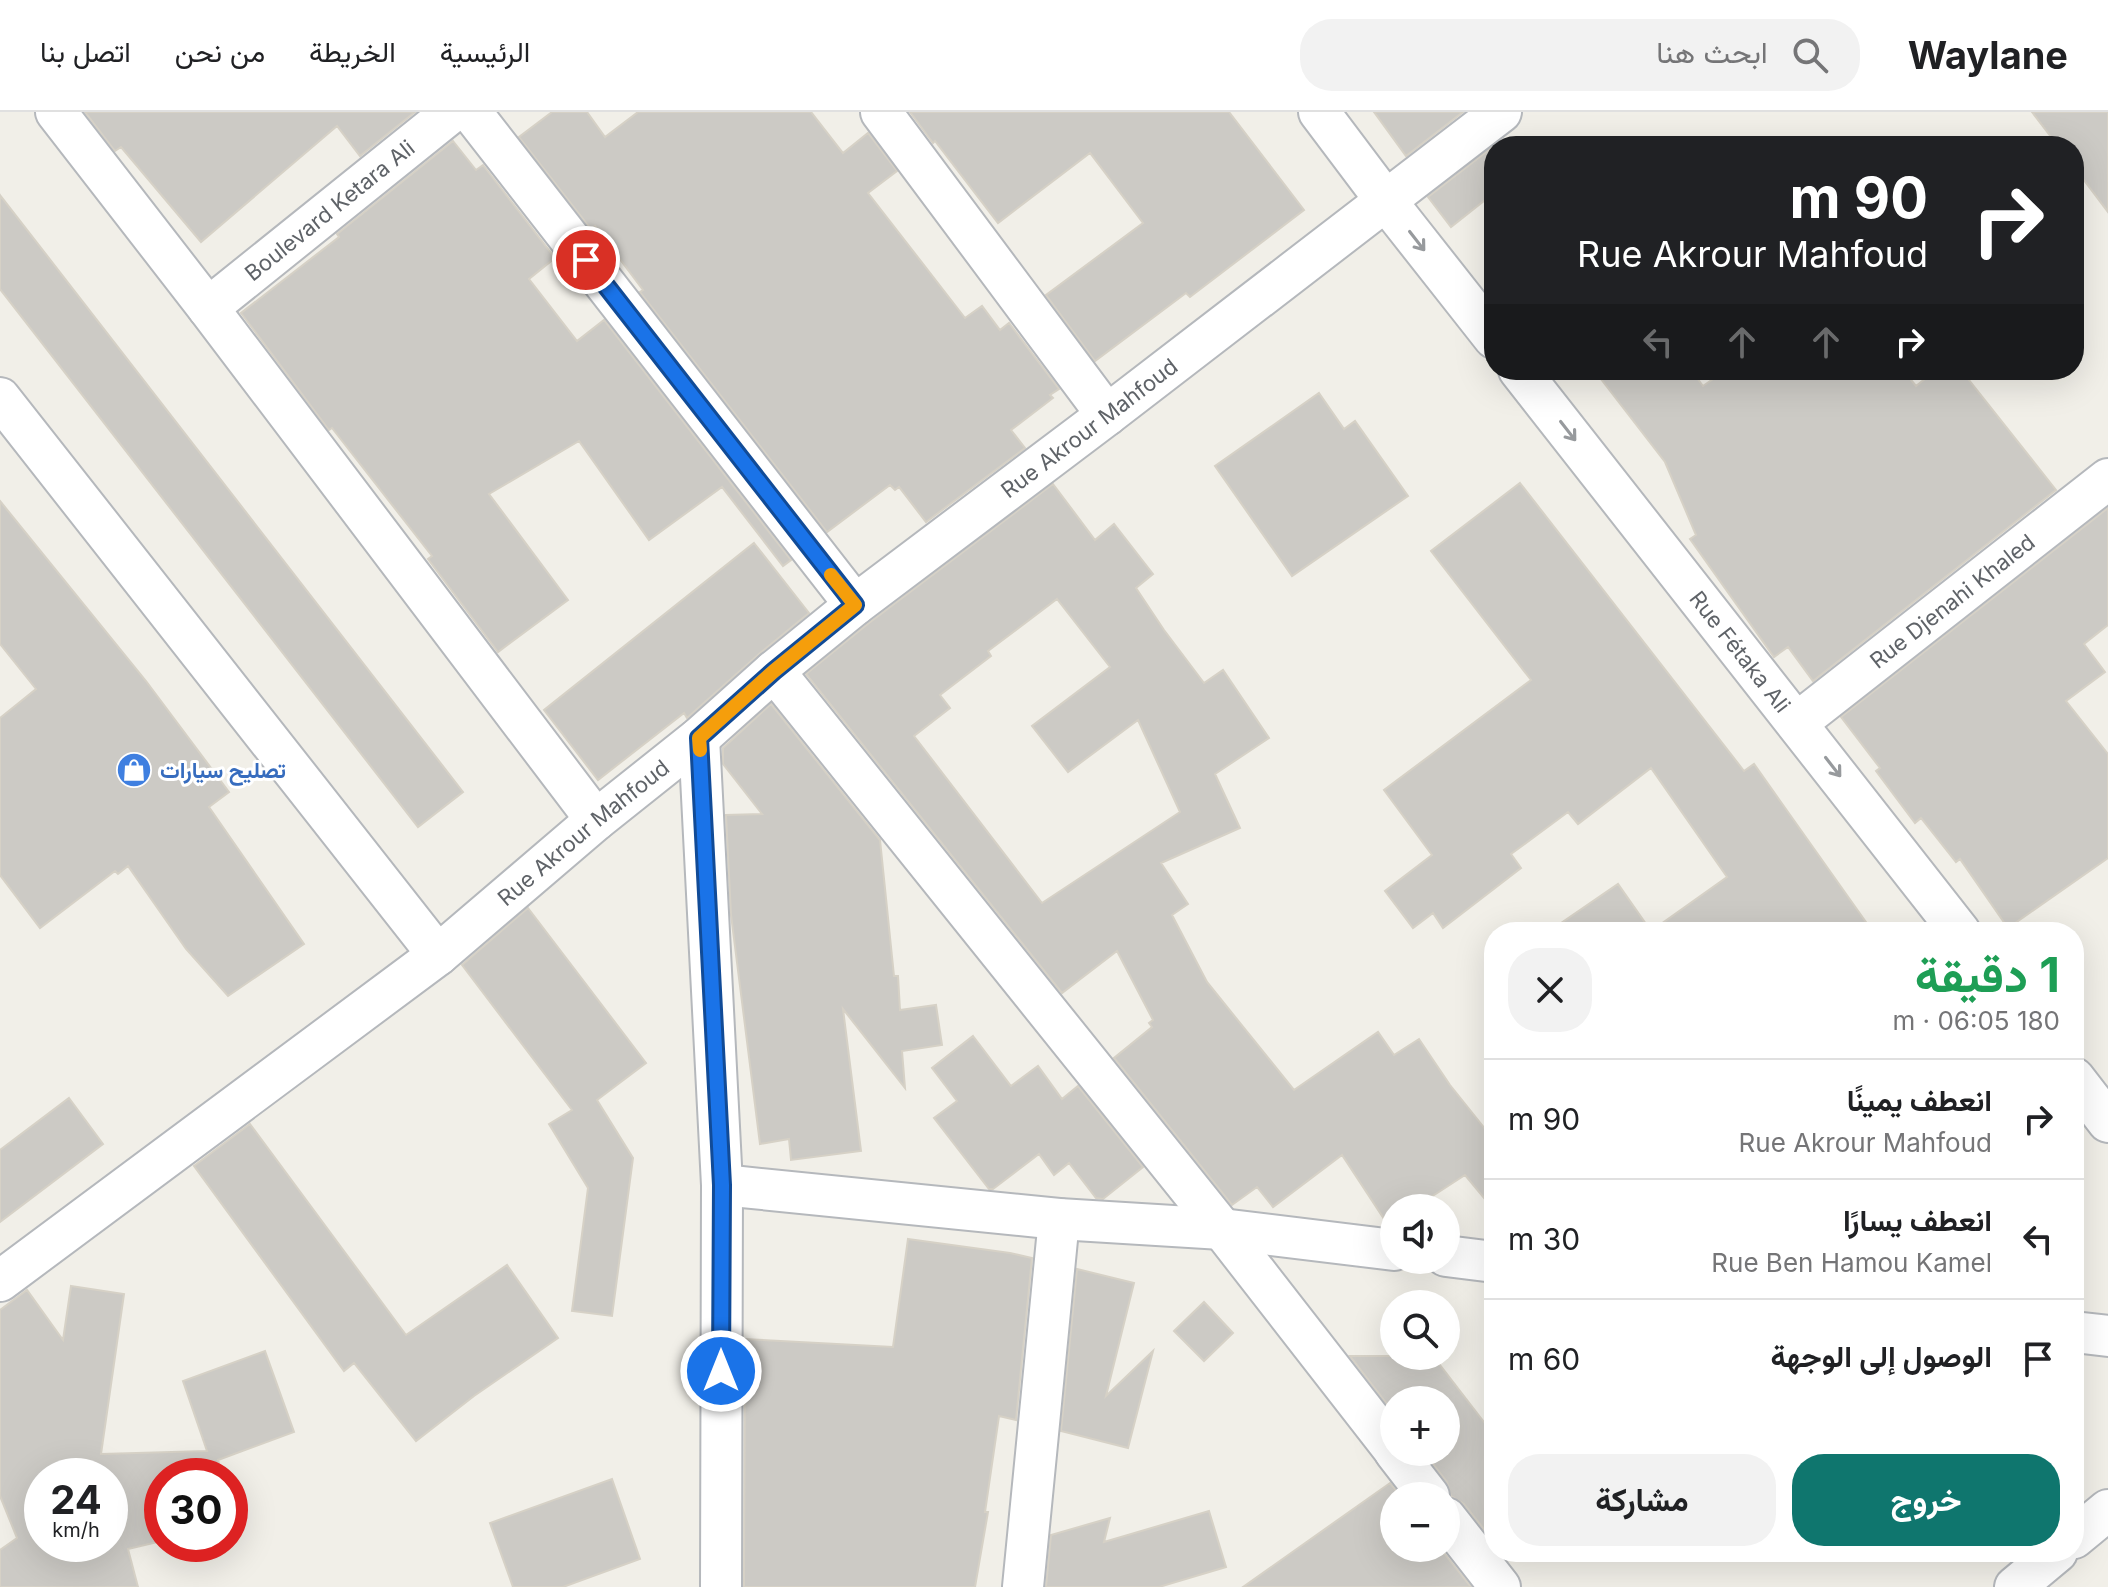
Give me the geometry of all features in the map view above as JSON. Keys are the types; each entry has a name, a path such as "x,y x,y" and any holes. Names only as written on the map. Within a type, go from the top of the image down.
{"street":[{"path":"56,112 596,820"},
{"name":"Boulevard Ketara Ali","path":"208,308 452,112"},
{"path":"471,112 855,605"},
{"path":"881,112 1107,415"},
{"path":"1319,112 1484,325"},
{"name":"Rue Akrour Mahfoud","path":"0,1281 438,955 855,605 1501,112"},
{"name":"Rue Fétaka Ali","path":"1527,380 1952,922"},
{"path":"0,398 438,955"},
{"name":"Rue Djenahi Khaled","path":"1798,722 2108,479"},
{"path":"774,671 1222,1229 1380,1432"},
{"path":"699,738 722,1185 721,1587"},
{"path":"2084,1091 2108,1122"},
{"path":"722,1185 1059,1219 1222,1229 1380,1248"},
{"path":"1023,1587 1059,1219"},
{"path":"1460,1258 1484,1261"},
{"path":"2084,1333 2108,1336"},
{"path":"1406,1466 1418,1482"},
{"path":"2084,1530 2108,1510"},
{"path":"1460,1536 1500,1587"},
{"path":"2015,1587 2045,1562"}],"building":[{"path":"85,112 415,112 360,156 337,126 201,242 121,147 115,151"},
{"path":"552,112 587,112 605,137 638,112 811,112 843,153 868,133 897,171 868,193 965,318 982,306 1000,330 1009,323 1059,389 1050,395 1053,398 1011,430 1025,448 926,522 899,487 895,490 890,485 827,532 640,292 643,290 595,226 591,229 519,137"},
{"path":"910,112 1229,112 1304,210 1190,297 1186,293 1095,361 1046,295 1143,223 1090,153 998,223"},
{"path":"1374,112 1463,112 1406,156"},
{"path":"2032,112 2108,112 2108,212 2084,180 2084,136 2050,136"},
{"path":"453,141 476,170 483,165 555,258 529,279 577,341 604,320 791,560 783,566 722,487 649,540 579,441 489,494 568,600 498,652 428,559 432,556 332,428 329,430 241,313 339,237 337,234"},
{"path":"1484,154 1484,201 1451,227 1428,197"},
{"path":"0,195 463,792 418,827 0,289"},
{"path":"1602,380 1698,380 1703,386 1712,380 1911,380 1916,386 1924,380 1969,380 2056,490 1813,681 1788,647 1774,657 1690,539 1696,535 1665,462"},
{"path":"1319,393 1344,429 1355,421 1408,496 1292,576 1215,466"},
{"path":"1520,483 1744,771 1754,764 1866,922 1664,922 1727,877 1651,768 1578,824 1568,812 1511,854 1521,868 1443,928 1433,913 1413,928 1385,891 1432,855 1384,790 1531,680 1431,551"},
{"path":"1053,484 1095,540 1114,524 1153,574 1136,588 1164,630 1204,683 1223,670 1269,738 1215,774 1240,828 1161,863 1188,904 1172,915 1207,982 1294,1090 1378,1032 1394,1055 1419,1039 1484,1128 1484,1198 1465,1175 1436,1194 1380,1194 1380,1213 1342,1155 1273,1207 1257,1187 1232,1205 1114,1058 1152,1027 1149,1023 1153,1020 1117,951 1062,993 806,674","holes":["1057,599 1110,667 1032,726 1068,772 1138,720 1180,812 1042,903 914,736 950,708 940,695 991,656 988,651"]},
{"path":"0,501 146,681 229,792 209,807 304,944 228,996 186,949 128,866 118,874 115,871 40,928 0,875 0,718 36,689 0,644"},
{"path":"2108,508 2108,625 2084,644 2105,672 2066,701 2108,754 2108,858 2017,922 2004,922 1960,859 1956,862 1921,818 1915,823 1876,771 1880,768 1841,717"},
{"path":"754,543 809,613 687,718 684,713 598,780 544,710"},
{"path":"771,704 880,840 900,1010 936,1005 942,1045 902,1051 905,1088 843,1009 861,1151 791,1160 789,1139 760,1144 731,915 726,815 762,814 723,764 723,748"},
{"path":"1618,884 1645,922 1563,922"},
{"path":"528,908 646,1063 597,1100 633,1158 612,1316 572,1311 588,1188 549,1124 572,1110 462,965"},
{"path":"973,1036 1011,1086 1038,1066 1062,1099 1078,1086 1143,1167 1103,1199 1096,1198 1069,1163 1054,1175 1039,1154 989,1189 934,1118 957,1101 932,1068"},
{"path":"69,1098 103,1144 0,1222 0,1150"},
{"path":"250,1124 406,1335 507,1265 558,1338 416,1441 354,1363 344,1371 194,1166"},
{"path":"908,1239 1032,1258 1016,1420 999,1416 985,1512 988,1512 975,1587 744,1587 745,1339 893,1347"},
{"path":"1077,1269 1134,1283 1106,1396 1153,1351 1128,1448 1061,1431"},
{"path":"71,1286 124,1294 101,1454 207,1451 183,1381 265,1351 294,1432 223,1458 144,1458 144,1545 128,1549 138,1587 0,1587 0,1550 17,1538 0,1496 0,1310 27,1290 63,1340"},
{"path":"1204,1302 1233,1333 1204,1361 1174,1331"},
{"path":"1350,1356 1380,1356 1380,1370 1444,1370 1456,1386 1380,1386 1380,1395"},
{"path":"1460,1391 1484,1422 1484,1529 1460,1502 1460,1482 1447,1482 1435,1466 1460,1466"},
{"path":"612,1479 640,1559 563,1587 513,1587 490,1523"},
{"path":"1380,1490 1380,1562 1451,1562 1471,1587 1243,1587"},
{"path":"1209,1511 1226,1567 1159,1587 1046,1587 1051,1535 1110,1518 1104,1542"}],"slow traffic":[{"path":"700,750 699,738 855,605 831,575"}],"place":[{"name":"تصليح سيارات","path":"134,770"}],"route":[{"path":"586,260 855,605 699,738 722,1185 721,1371"}]}
